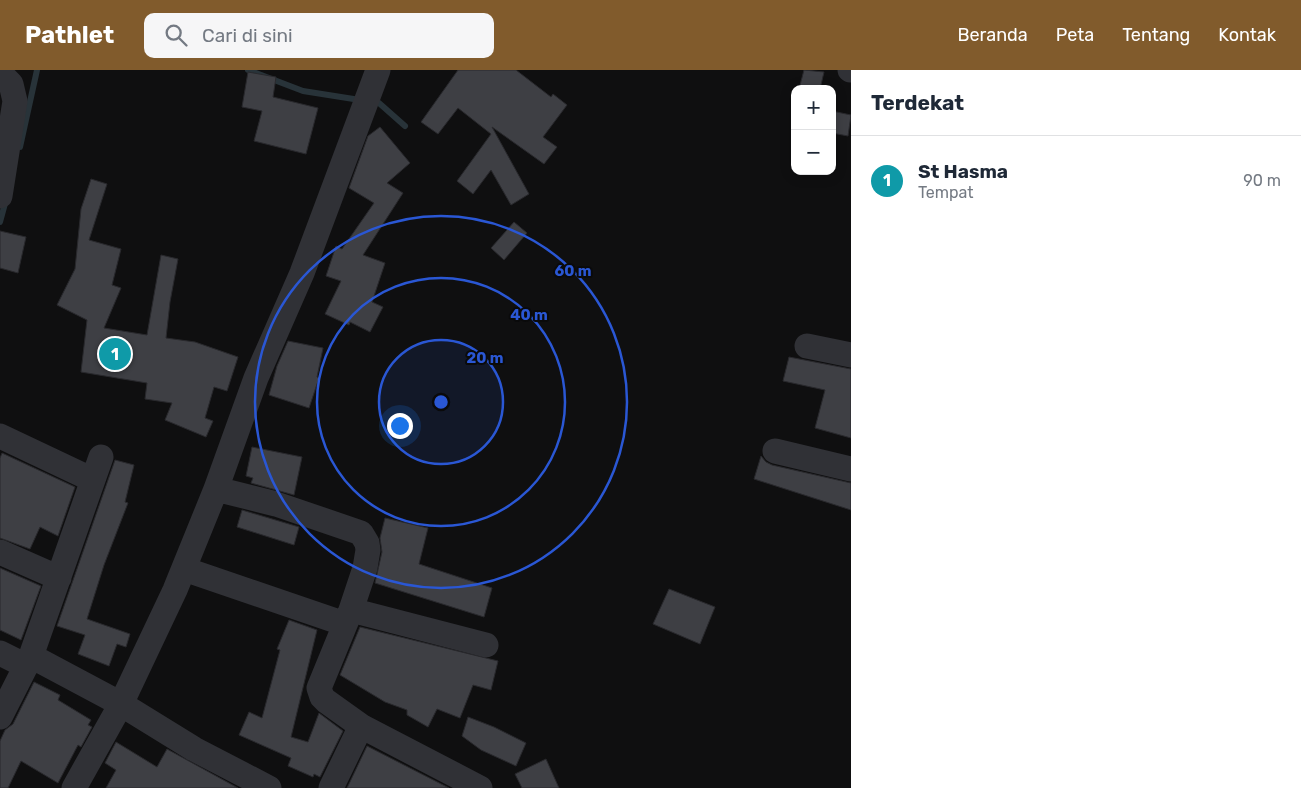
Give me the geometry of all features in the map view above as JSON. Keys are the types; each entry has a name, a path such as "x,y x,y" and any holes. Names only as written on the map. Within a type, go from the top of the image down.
{"street":[{"path":"0,73 11,84 16,101 0,196"},
{"path":"74,788 121,704 184,569 216,489 256,378 302,273 377,73"},
{"path":"807,346 851,355"},
{"path":"0,436 93,480"},
{"path":"775,450 851,469"},
{"path":"0,717 29,661 101,457"},
{"path":"216,489 276,504 361,533 367,543 366,568 322,678 320,693 326,701 361,726 480,788"},
{"path":"0,552 59,578"},
{"path":"184,569 348,617 486,645"},
{"path":"0,653 29,661 121,704 194,749 265,787"},
{"path":"331,788 361,726"}],"building":[{"path":"458,70 516,70 551,97 553,94 567,105 543,137 557,147 544,164 492,127 529,194 511,205 491,170 473,194 457,181 491,134 458,108 438,134 421,122"},
{"path":"804,70 824,72 821,85 800,85"},
{"path":"248,72 276,77 273,97 318,108 306,154 254,141 262,111 242,107"},
{"path":"836,112 851,115 848,136 836,134"},
{"path":"380,127 410,163 387,183 403,193 363,255 385,263 372,302 383,307 370,332 350,322 349,325 325,314 341,281 326,276 336,246 342,249 374,203 349,188 368,136"},
{"path":"91,179 107,184 89,240 121,249 112,285 121,288 104,328 147,335 161,255 178,259 166,338 195,342 238,357 227,391 214,387 205,418 213,421 206,437 165,420 172,403 145,399 147,383 81,372 87,320 57,305 75,269 81,209"},
{"path":"514,222 527,233 504,260 491,248"},
{"path":"0,231 26,237 18,273 0,268"},
{"path":"288,341 323,348 317,377 319,378 309,408 269,395 277,366"},
{"path":"789,357 851,369 851,438 815,428 825,390 783,381"},
{"path":"252,447 302,457 294,495 251,483 253,478 246,476"},
{"path":"2,453 75,487 58,536 40,527 30,549 0,538 0,458"},
{"path":"761,456 772,465 851,483 851,510 754,479"},
{"path":"115,460 134,465 125,502 128,503 104,565 87,619 130,634 126,647 117,644 109,666 78,654 85,635 57,626"},
{"path":"242,510 299,527 294,545 237,527"},
{"path":"385,518 428,528 419,564 492,588 484,617 375,583 382,552 380,538"},
{"path":"0,568 41,586 21,640 0,630"},
{"path":"669,589 715,607 700,644 653,624"},
{"path":"289,620 317,630 291,737 308,742 319,713 343,731 320,777 314,774 313,777 288,766 291,758 239,735 249,712 262,718 280,650 277,649"},
{"path":"360,627 498,661 491,690 473,685 460,718 437,709 428,727 407,715 407,710 385,702 340,675"},
{"path":"34,682 60,695 58,700 91,720 88,725 92,727 81,747 78,745 58,783 21,761 8,788 0,788 0,741 5,730 13,724"},
{"path":"468,717 494,727 526,743 516,766 481,750 462,736"},
{"path":"116,742 157,767 167,749 238,788 106,788 116,770 105,763"},
{"path":"367,746 449,788 347,788"},
{"path":"546,759 559,788 522,788 515,774"}],"waterway":[{"path":"20,147 37,70"},
{"path":"248,70 303,91 360,100"},
{"path":"372,102 379,103 405,126"},
{"path":"0,222 6,200"}],"place":[{"name":"St Hasma","path":"115,354"}]}
